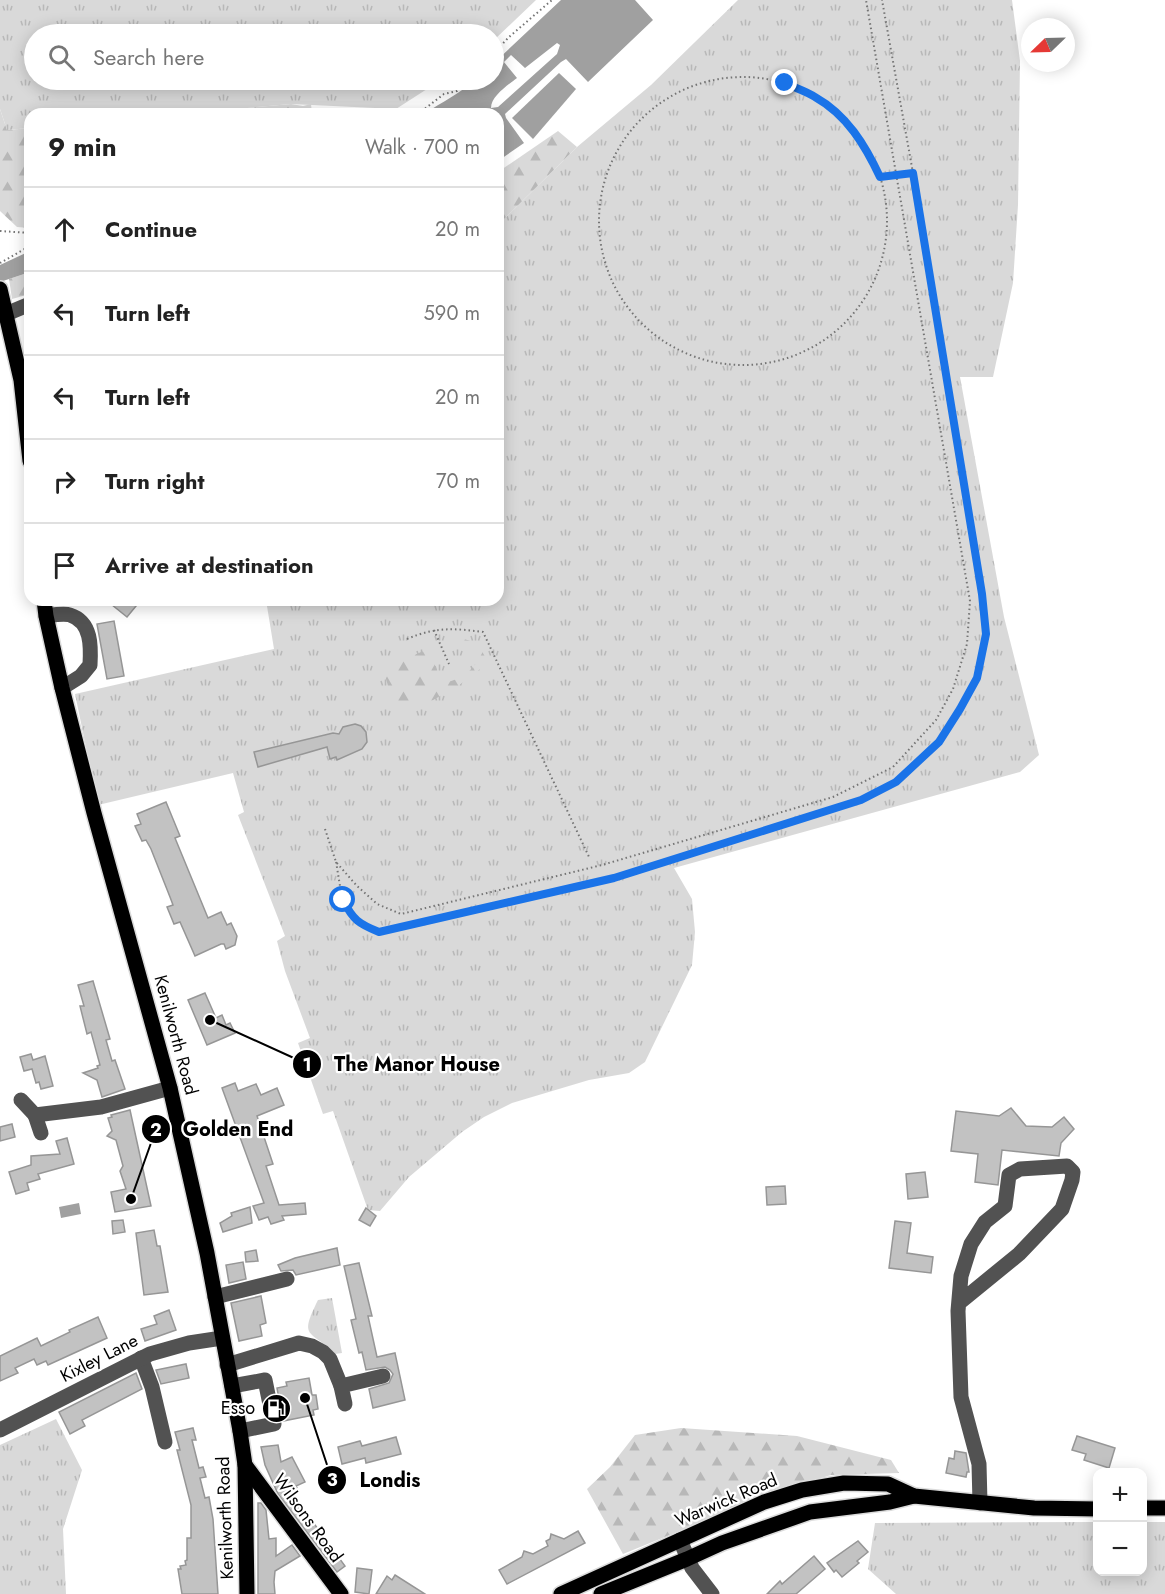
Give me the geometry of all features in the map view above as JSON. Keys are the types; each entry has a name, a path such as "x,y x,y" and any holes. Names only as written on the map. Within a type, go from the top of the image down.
{"main road":[{"path":"0,289 21,380 24,407"},
{"name":"Kenilworth Road","path":"45,606 62,688 94,813 170,1088 215,1297 240,1431 244,1466 247,1594"},
{"name":"Wilsons Road","path":"244,1466 341,1594"},
{"name":"Warwick Road","path":"561,1594 764,1502 802,1490 844,1483 888,1484 914,1496 980,1503 1034,1508 1093,1509"},
{"name":"Warwick Road","path":"601,1594 722,1543 810,1512 890,1502 914,1496"},
{"path":"1147,1508 1165,1508"}],"street":[{"path":"6,314 24,306"},
{"path":"46,616 69,615 79,620 90,634 90,665 81,676 62,688"},
{"path":"35,1115 101,1107 170,1088"},
{"path":"21,1100 35,1115 41,1133"},
{"path":"959,1303 1019,1254 1062,1209 1073,1172 1067,1166 1020,1169 1009,1175 1005,1206 985,1222 971,1244 961,1276 959,1303 961,1397 979,1464 980,1503"},
{"path":"215,1297 287,1279"},
{"name":"Kixley Lane","path":"0,1430 141,1358 168,1348 222,1338"},
{"path":"227,1365 299,1343 312,1346 330,1359 341,1386 345,1404"},
{"path":"141,1358 152,1387 165,1442"},
{"path":"341,1386 383,1376"},
{"path":"232,1386 265,1380 274,1424 240,1431"},
{"path":"680,1540 687,1559 711,1594"}],"path":[{"path":"504,42 552,0"},
{"path":"336,862 357,886 377,903 401,914 602,865 833,797 893,767 936,720 953,689 967,644 970,601 866,0"},
{"path":"325,829 336,862 343,900 359,924 379,932 614,878 861,800 896,782 939,742 977,678 986,634 982,594 913,173 882,0"},
{"path":"750,77 785,83 816,97 844,118 866,146 880,177 887,212 885,247 875,280 857,310 833,335 803,353 770,364 735,366 701,360 669,346 641,324 620,297 605,265 598,231 600,196 610,163 628,133 653,108 682,90 716,79 750,77"},
{"path":"426,108 444,94 458,90"},
{"path":"880,177 913,173"},
{"path":"0,231 24,233"},
{"path":"0,263 24,249"},
{"path":"407,639 434,630 454,628 483,632 590,859"},
{"path":"434,630 449,664"}],"green space":[{"path":"0,0 536,0 504,30 504,24 24,24 24,90 425,90 398,108 291,104 247,108 24,108 24,129 7,130 0,109"},
{"path":"738,0 1012,0 1020,61 1018,205 1013,283 993,377 960,377 1004,617 1039,755 1020,772 674,868 692,899 695,932 692,965 645,1062 629,1073 589,1080 512,1103 484,1117 462,1132 409,1177 380,1211 368,1210 333,1111 323,1114 298,1043 310,1038 285,971 277,941 285,936 238,815 244,812 233,773 98,805 75,694 274,649 267,606 504,606 504,219 577,147 651,85"},
{"path":"311,104 311,108 247,108"},
{"path":"0,109 7,130 24,129 24,228 17,227 0,211"},
{"path":"558,131 577,147 504,219 504,168"},
{"path":"24,274 24,296 12,299 9,279"},
{"path":"449,637 474,643 488,663 458,686 426,704 395,709 383,669 430,648 437,671 447,682 465,674 478,660 475,648 447,641"},
{"path":"332,1298 342,1353 335,1354 310,1333 308,1328 318,1300"},
{"path":"56,1419 82,1470 63,1529 66,1594 0,1594 0,1445"},
{"path":"681,1428 797,1436 891,1460 899,1473 831,1475 776,1492 623,1554 587,1489 610,1467 635,1435"},
{"path":"1093,1522 1093,1576 1147,1576 1147,1522 1165,1522 1165,1594 896,1594 868,1569 875,1523"}],"shaded area":[{"path":"561,0 635,0 653,20 588,82 566,59 505,114 524,143 504,157 504,108 491,108 498,107 557,54 560,45 557,43 525,68 511,55 504,62 504,54"},
{"path":"504,62 517,78 504,88"},
{"path":"559,73 576,89 533,139 512,118"},
{"path":"462,90 502,90 494,99 491,108 434,108"},
{"path":"24,254 24,274 0,282 0,265"},
{"path":"79,1203 81,1214 61,1218 59,1207"}],"building":[{"path":"113,606 136,606 127,617"},
{"path":"114,621 124,676 107,679 97,624"},
{"path":"355,724 361,726 366,732 367,742 362,749 337,760 336,757 330,759 327,747 258,767 254,752 333,733 339,734 343,727"},
{"path":"166,802 180,836 175,838 208,918 221,912 227,925 231,923 237,936 235,945 226,949 224,944 221,944 195,956 180,922 174,924 167,907 173,905 151,849 146,840 142,841 135,826 141,824 137,814"},
{"path":"93,981 110,1039 106,1040 112,1061 115,1060 125,1089 102,1097 97,1080 83,1073 98,1068 97,1066 100,1065 91,1032 87,1034 80,1006 84,1006 78,985"},
{"path":"205,993 216,1018 222,1015 226,1025 230,1023 235,1033 207,1045 188,1000"},
{"path":"31,1054 33,1060 45,1056 53,1086 41,1089 39,1082 36,1083 32,1069 24,1071 20,1057"},
{"path":"235,1083 238,1091 256,1084 261,1095 277,1088 284,1105 257,1116 273,1164 266,1166 279,1205 305,1203 306,1214 282,1216 284,1220 271,1224 268,1217 259,1220 253,1206 264,1203 222,1088"},
{"path":"1011,1108 1026,1126 1052,1127 1064,1117 1074,1129 1061,1143 1059,1156 1002,1150 998,1185 975,1182 978,1154 951,1151 956,1111 999,1116"},
{"path":"130,1110 151,1206 115,1212 111,1192 126,1189 120,1171 123,1166 116,1140 107,1136 112,1131 108,1118"},
{"path":"12,1124 15,1137 0,1141 0,1127"},
{"path":"67,1138 74,1164 38,1174 40,1179 27,1183 29,1190 16,1194 9,1172 31,1165 31,1156 60,1154 56,1141"},
{"path":"925,1172 928,1197 908,1199 906,1174"},
{"path":"785,1186 786,1204 767,1205 766,1187"},
{"path":"250,1207 252,1223 223,1232 220,1223 232,1216 231,1213"},
{"path":"366,1208 376,1216 370,1226 359,1220"},
{"path":"123,1220 125,1232 113,1234 112,1221"},
{"path":"895,1221 911,1223 907,1253 933,1257 931,1273 889,1268"},
{"path":"154,1230 157,1246 160,1246 168,1292 144,1295 136,1233"},
{"path":"337,1248 340,1265 296,1275 293,1270 281,1271 278,1265 295,1258"},
{"path":"256,1250 258,1261 246,1262 245,1252"},
{"path":"243,1262 246,1279 229,1283 226,1265"},
{"path":"359,1263 372,1316 368,1316 377,1357 395,1353 405,1400 373,1408 369,1389 389,1383 393,1374 385,1367 366,1370 362,1352 359,1353 351,1320 356,1319 344,1266"},
{"path":"261,1296 266,1323 260,1325 262,1336 239,1341 231,1303"},
{"path":"169,1310 176,1330 145,1341 141,1329 157,1324 154,1316"},
{"path":"98,1317 107,1338 48,1365 46,1361 37,1365 34,1359 15,1368 18,1373 0,1381 0,1356 37,1338 41,1346"},
{"path":"186,1364 189,1378 161,1384 156,1370"},
{"path":"136,1373 142,1389 82,1420 85,1426 70,1434 59,1412"},
{"path":"309,1378 312,1395 316,1395 318,1409 313,1410 314,1415 283,1421 277,1388 287,1386 286,1382"},
{"path":"193,1428 196,1440 192,1440 199,1468 203,1467 206,1477 200,1478 205,1498 209,1497 213,1519 218,1594 182,1594 178,1569 186,1565 187,1538 191,1538 191,1505 177,1450 180,1450 175,1432"},
{"path":"1077,1436 1115,1448 1109,1468 1084,1460 1086,1454 1072,1450"},
{"path":"396,1437 401,1454 366,1463 365,1458 342,1464 338,1447 360,1441 362,1446"},
{"path":"278,1445 281,1462 292,1457 305,1482 296,1486 297,1488 291,1492 345,1566 337,1572 278,1494 265,1465 261,1447"},
{"path":"955,1451 966,1453 969,1472 966,1477 946,1473 949,1458 954,1459"},
{"path":"258,1503 261,1503 266,1510 269,1539 276,1538 276,1556 292,1545 300,1556 275,1571 275,1594 258,1594"},
{"path":"578,1531 585,1543 507,1584 499,1570 522,1557 524,1551 533,1554 548,1546 546,1541 550,1539 551,1534 564,1539"},
{"path":"858,1541 868,1552 842,1577 836,1570 834,1572 827,1563"},
{"path":"814,1556 825,1569 796,1594 767,1594 780,1581 782,1584"},
{"path":"357,1568 372,1570 369,1594 355,1592"},
{"path":"395,1575 425,1594 376,1594 387,1576 392,1580"}],"place":[{"name":"The Manor House","path":"210,1020"},
{"name":"Golden End","path":"131,1199"},
{"name":"Londis","path":"305,1398"},
{"name":"Esso","path":"276,1408"}],"route":[{"path":"343,900 359,924 379,932 614,878 861,800 896,782 939,742 977,678 986,634 982,594 913,173 880,177 866,146 844,118 816,97 785,83"}]}
